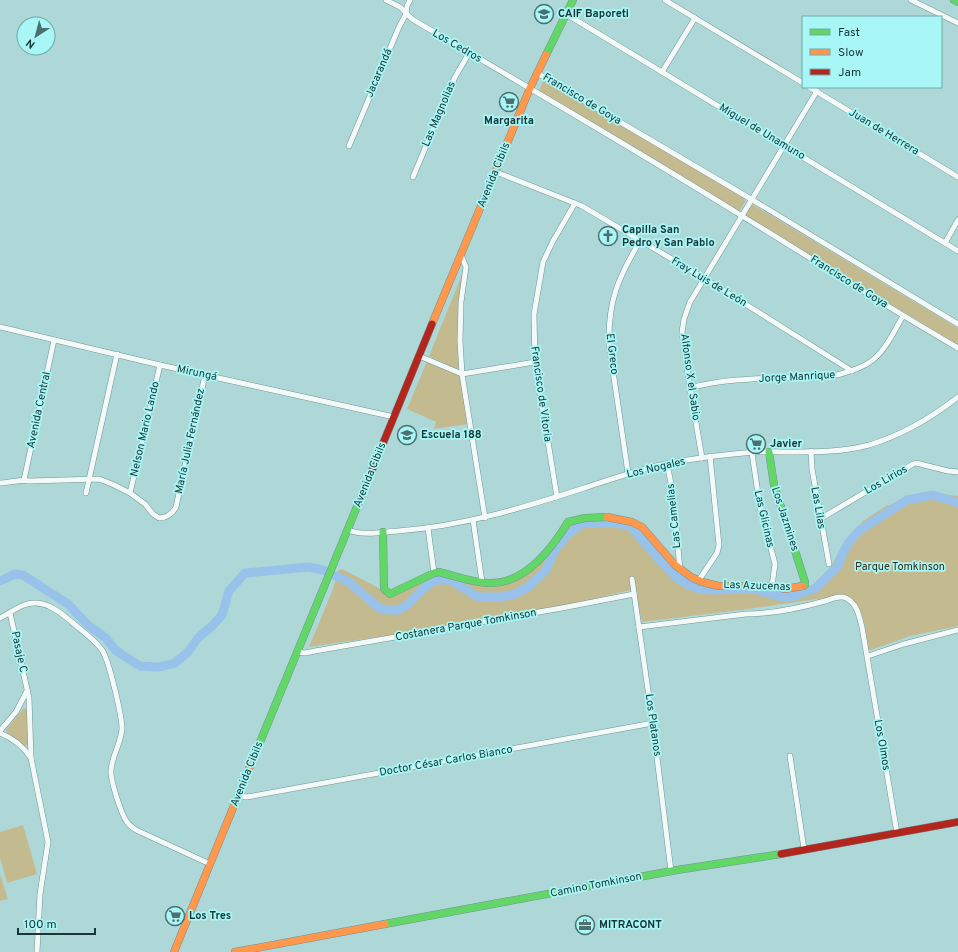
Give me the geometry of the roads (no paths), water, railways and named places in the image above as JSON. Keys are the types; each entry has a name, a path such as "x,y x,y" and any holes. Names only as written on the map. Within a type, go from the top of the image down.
{"main road":[{"name":"Avenida Cibils","path":"174,952 530,88 572,0"},
{"path":"954,0 958,2"},
{"name":"Los Jazmines","path":"769,452 774,485 804,574 805,585"},
{"name":"Las Azucenas","path":"434,572 493,584 500,582 520,574 532,566 547,552 568,522 593,516 634,522 641,526 663,553 680,570 698,580 713,585 772,586 780,589 786,589 805,585"},
{"path":"383,532 384,589 388,593 393,593 434,572"},
{"name":"Camino Tomkinson","path":"234,952 672,871 958,822"}],"street":[{"name":"Los Cedros","path":"386,0 400,7 412,19 530,88"},
{"name":"Jacarandá","path":"349,146 399,27 406,14 407,6 410,0"},
{"path":"665,0 802,82"},
{"path":"911,0 958,23"},
{"name":"Miguel de Unamuno","path":"566,14 958,251"},
{"path":"662,72 695,18"},
{"name":"Las Magnolias","path":"413,177 455,77 469,53"},
{"name":"Francisco de Goya","path":"537,73 751,199 958,324"},
{"name":"Francisco de Goya","path":"530,88 741,215 903,316 958,348"},
{"name":"Juan de Herrera","path":"811,88 958,177"},
{"path":"741,215 817,92"},
{"name":"Fray Luis de León","path":"496,172 575,203 704,278 852,371"},
{"name":"Francisco de Vitoria","path":"557,496 534,362 534,314 544,262 553,241 575,203"},
{"name":"Alfonso X el Sabio","path":"702,458 682,332 684,319 690,302 741,215"},
{"path":"945,243 958,220"},
{"name":"El Greco","path":"628,473 609,344 609,325 618,281 640,241"},
{"path":"461,255 466,267 461,302 460,341 462,374 485,518"},
{"name":"Jorge Manrique","path":"690,388 704,384 799,376 818,377 837,375 852,371 870,362 877,355 890,338 903,316"},
{"name":"Mirungá","path":"0,327 160,365 394,417"},
{"name":"Avenida Central","path":"24,480 54,340"},
{"path":"86,493 117,354"},
{"path":"419,356 462,374 534,362"},
{"name":"Nelson Mario Lando","path":"130,493 160,365"},
{"name":"María Julia Fernández","path":"130,493 159,518 167,516 173,512 176,507 205,375"},
{"name":"Los Nogales","path":"348,530 359,533 383,532 428,528 485,518 538,503 628,473 710,456 844,449 868,445 918,425 958,397"},
{"name":"Las Lilas","path":"811,451 812,469 829,564"},
{"name":"Las Glicinas","path":"752,453 760,507 775,564 772,586"},
{"path":"698,580 717,553 719,545 710,456"},
{"name":"Los Lirios","path":"820,519 916,463 958,472"},
{"name":"Las Camelias","path":"667,464 673,493 680,570"},
{"path":"0,483 24,480 99,479 130,493"},
{"path":"473,520 482,582"},
{"path":"428,528 434,572"},
{"name":"Los Platanos","path":"632,579 640,627 672,871"},
{"name":"Costanera Parque Tomkinson","path":"298,652 305,653 634,594"},
{"path":"640,627 746,614 762,614 793,609 844,597 849,599 858,611 868,656 904,644 958,630"},
{"path":"0,618 23,605 31,603 44,604 58,611 96,643 102,650 107,660 122,724 121,734 111,769 111,778 123,815 127,822 136,830 210,864"},
{"name":"Pasaje C","path":"10,613 30,709 31,758 48,842 40,886 37,952"},
{"name":"Los Olmos","path":"868,656 878,725 897,833"},
{"path":"27,691 16,712 0,732 16,741 31,758"},
{"name":"Doctor César Carlos Bianco","path":"238,796 253,796 653,724"},
{"path":"790,756 804,849"}],"waterway":[{"path":"0,581 15,574 23,575 68,604 89,626 106,638 115,650 140,666 159,667 175,663 188,652 198,638 212,626 222,615 229,591 245,573 309,567 323,570 349,582 379,608 388,610 398,610 407,605 424,588 435,580 450,580 478,597 500,597 515,594 528,587 545,571 556,548 568,534 583,523 613,523 630,526 665,566 676,577 688,585 700,589 713,590 754,589 782,597 791,597 816,588 838,566 849,542 860,530 907,500 933,495 958,503"}],"place":[{"name":"CAIF Baporeti","path":"544,14"},
{"name":"Margarita","path":"509,102"},
{"name":"Capilla San Pedro y San Pablo","path":"608,236"},
{"name":"Escuela 188","path":"407,435"},
{"name":"Javier","path":"756,444"},
{"name":"Los Tres","path":"175,916"},
{"name":"MITRACONT","path":"585,925"}],"park label":[{"name":"Parque Tomkinson","path":"900,567"}]}
